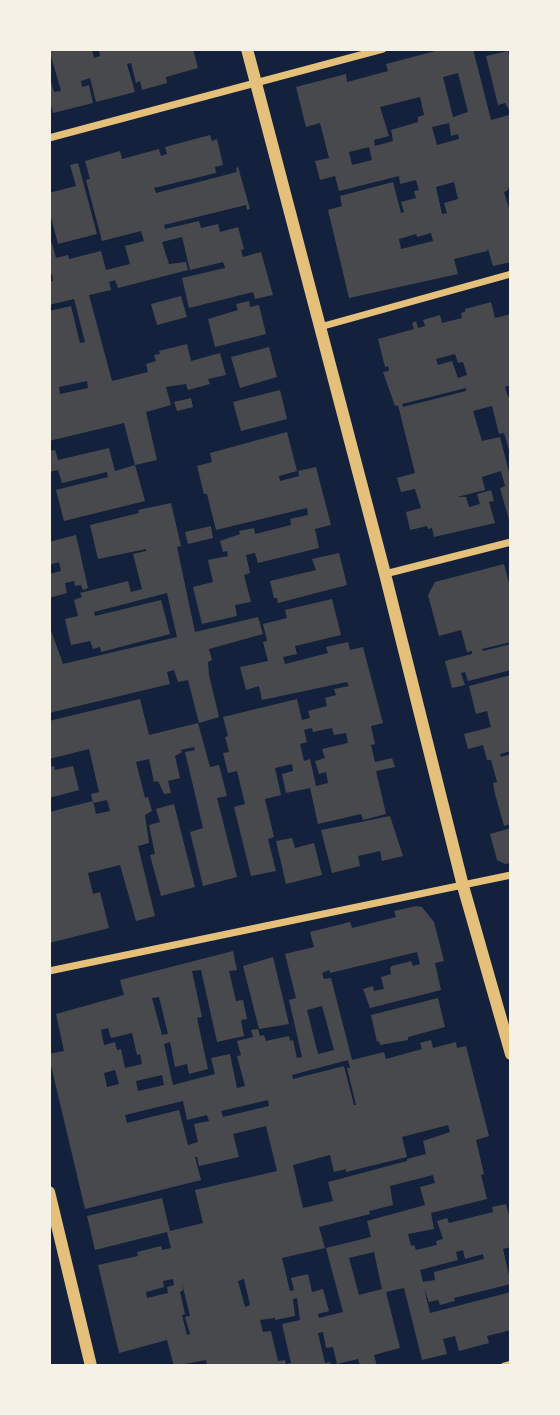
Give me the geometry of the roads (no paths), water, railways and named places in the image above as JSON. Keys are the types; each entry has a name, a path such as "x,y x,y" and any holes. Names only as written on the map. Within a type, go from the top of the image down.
{"street":[{"path":"247,49 385,574 463,886 510,1049"},
{"path":"49,138 383,49"},
{"path":"320,327 511,274"},
{"path":"385,574 511,542"},
{"path":"49,971 511,875"},
{"path":"49,1192 91,1366"},
{"path":"504,1366 511,1364"}]}
